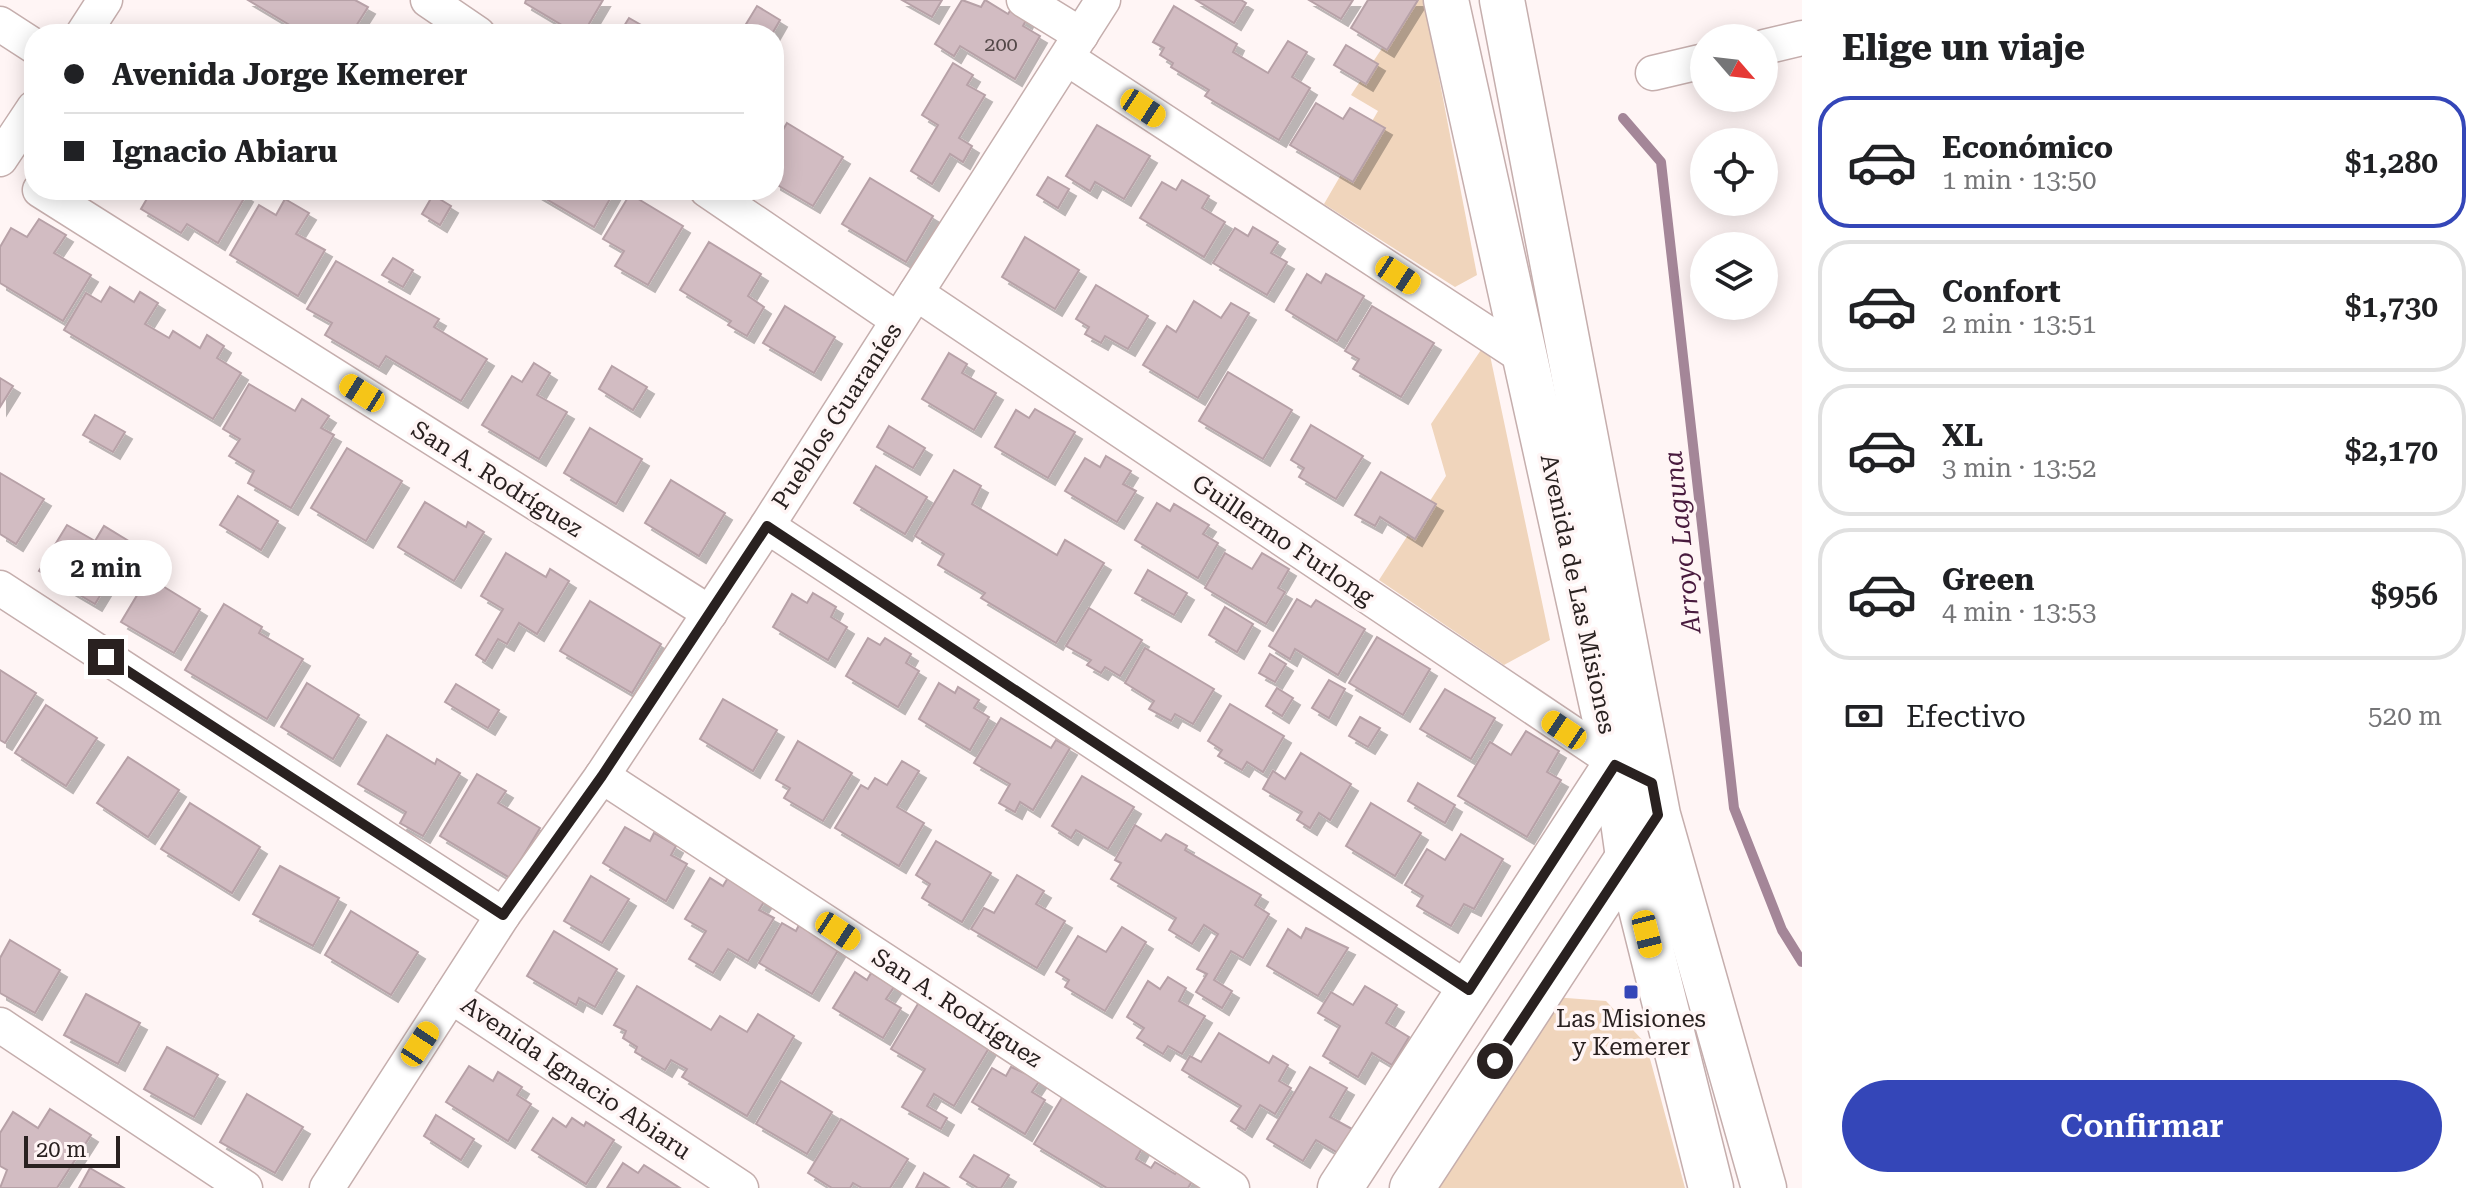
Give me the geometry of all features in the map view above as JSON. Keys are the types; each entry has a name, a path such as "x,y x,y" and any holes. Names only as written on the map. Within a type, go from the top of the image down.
{"main road":[{"name":"Avenida de Las Misiones","path":"1446,0 1525,358 1642,787 1764,1188"},
{"name":"Avenida de Las Misiones","path":"1502,0 1642,724 1642,787 1628,857 1711,1188"},
{"path":"1412,1188 1628,857 1642,787"},
{"path":"1340,1188 1469,990 1642,787"}],"street":[{"path":"89,24 105,0"},
{"path":"428,0 463,24"},
{"path":"1024,0 1074,47 1525,358"},
{"name":"Pueblos Guaraníes","path":"327,1188 503,915 602,776 767,526 1103,0"},
{"path":"0,24 24,40"},
{"path":"1778,44 1802,38"},
{"path":"1653,73 1690,64"},
{"path":"24,124 0,162 24,179"},
{"name":"San A. Rodríguez","path":"56,200 710,613"},
{"name":"Guillermo Furlong","path":"724,200 907,307 1642,787"},
{"path":"767,526 1469,990"},
{"path":"0,588 503,915"},
{"name":"San A. Rodríguez","path":"602,776 1232,1188"},
{"name":"Avenida Ignacio Abiaru","path":"451,996 741,1188"},
{"path":"0,1025 245,1188"}],"shaded area":[{"path":"1414,0 1424,0 1477,275 1455,287 1324,204 1378,111 1351,95"},
{"path":"1487,341 1550,640 1504,665 1379,580 1446,476 1431,424"},
{"path":"1540,996 1606,1001 1646,1044 1685,1188 1411,1188"}],"building":[{"path":"248,0 355,0 368,7 357,24 288,24"},
{"path":"526,0 603,0 589,24 560,24 525,3"},
{"path":"902,0 942,0 932,17"},
{"path":"962,0 981,7 985,0 1008,14 1013,6 1029,15 1023,26 1040,36 1015,79 960,46 954,56 935,44"},
{"path":"1196,0 1241,0 1246,3 1234,23"},
{"path":"1309,0 1353,0 1341,19"},
{"path":"1368,0 1418,0 1387,50 1351,28"},
{"path":"757,6 780,20 778,24 746,24"},
{"path":"1174,6 1237,44 1233,52 1268,73 1288,41 1307,52 1292,77 1310,88 1279,140 1205,96 1209,90 1171,67 1173,63 1160,55 1164,48 1153,42"},
{"path":"629,18 640,24 625,24"},
{"path":"1346,45 1378,64 1366,84 1334,65"},
{"path":"953,63 973,75 967,85 985,95 959,138 972,146 963,162 950,154 932,184 911,171 938,125 922,115"},
{"path":"1316,103 1343,119 1350,108 1385,128 1353,182 1290,145"},
{"path":"787,123 843,157 813,206 784,189 784,128"},
{"path":"1097,125 1150,156 1124,199 1095,182 1090,191 1066,176"},
{"path":"1048,177 1069,189 1058,208 1037,195"},
{"path":"870,178 933,216 906,262 842,224"},
{"path":"1182,180 1209,196 1202,208 1225,222 1204,257 1140,218 1162,182 1176,190"},
{"path":"146,200 243,200 218,243 187,224 181,233 141,209"},
{"path":"284,200 309,213 296,234 325,250 298,296 230,255 259,205 276,215"},
{"path":"430,200 441,200 451,206 440,225 422,214"},
{"path":"548,200 609,200 594,227"},
{"path":"626,200 640,200 683,226 648,285 615,266 624,251 603,239"},
{"path":"39,219 66,235 54,253 91,275 63,321 0,283 0,247 11,228 27,237"},
{"path":"1253,227 1278,242 1271,253 1287,262 1267,295 1213,263 1235,228 1248,236"},
{"path":"1025,237 1079,270 1055,309 1002,277"},
{"path":"709,242 761,274 748,296 764,307 747,336 728,325 731,321 680,290"},
{"path":"393,258 413,270 403,287 382,275"},
{"path":"336,261 439,319 434,327 487,359 461,401 386,356 379,367 325,335 332,323 307,309"},
{"path":"1307,274 1321,283 1326,274 1364,296 1337,341 1286,310"},
{"path":"1096,285 1148,316 1128,349 1105,336 1101,343 1085,334 1089,327 1076,319"},
{"path":"110,287 134,302 140,292 158,303 145,324 169,338 173,331 200,348 207,335 224,346 217,358 241,373 213,419 64,330 86,293 101,302"},
{"path":"1194,301 1221,318 1231,303 1249,313 1198,398 1143,365 1167,326 1176,332"},
{"path":"785,306 835,337 814,373 763,343"},
{"path":"1372,306 1434,343 1401,397 1353,369 1359,359 1345,351"},
{"path":"949,353 967,364 962,373 996,393 974,430 922,399"},
{"path":"534,363 550,373 537,395 567,412 539,459 482,425 512,376 522,382"},
{"path":"612,366 647,387 633,410 599,389"},
{"path":"1228,372 1292,410 1263,459 1199,421"},
{"path":"0,378 13,386 0,407"},
{"path":"249,384 295,411 302,399 329,416 321,428 334,435 291,508 248,483 254,471 229,456 240,439 223,429"},
{"path":"1035,409 1075,432 1048,478 995,447 1016,410 1029,418"},
{"path":"95,415 125,432 113,452 83,435"},
{"path":"1311,425 1363,456 1336,499 1299,477 1304,468 1291,460"},
{"path":"889,426 925,448 913,468 877,447"},
{"path":"590,428 642,459 616,504 564,473"},
{"path":"347,448 402,481 366,541 311,508"},
{"path":"1106,456 1131,471 1123,484 1136,491 1117,522 1065,491 1085,458 1100,467"},
{"path":"876,466 927,497 905,534 854,503"},
{"path":"954,470 981,486 972,504 1057,555 1065,540 1104,563 1056,643 981,598 985,593 938,565 944,554 915,536"},
{"path":"1381,472 1436,504 1415,539 1380,517 1375,526 1355,515"},
{"path":"0,473 44,499 16,544 0,534"},
{"path":"671,480 725,513 699,556 645,523"},
{"path":"238,496 278,521 261,550 220,525"},
{"path":"425,502 466,527 468,522 484,532 454,581 398,547"},
{"path":"1157,503 1170,511 1174,504 1209,525 1203,534 1218,543 1198,578 1135,540"},
{"path":"67,525 95,541 104,526 132,543 95,604 39,571"},
{"path":"506,553 546,577 550,569 569,581 537,634 519,623 507,644 498,639 485,661 476,655 503,609 481,596"},
{"path":"1225,553 1252,569 1262,553 1289,569 1278,588 1285,592 1266,624 1205,588"},
{"path":"1148,570 1187,593 1174,615 1135,593"},
{"path":"148,577 200,609 174,653 121,622"},
{"path":"813,593 836,607 831,617 847,627 828,660 773,627 792,594 807,603"},
{"path":"1297,599 1311,607 1316,600 1365,629 1338,675 1295,649 1290,659 1269,646"},
{"path":"590,601 661,644 632,693 560,651"},
{"path":"224,604 262,627 259,633 303,659 267,719 185,670"},
{"path":"1225,607 1253,624 1237,652 1209,635"},
{"path":"1089,608 1142,640 1120,676 1105,667 1101,673 1087,665 1091,660 1066,646"},
{"path":"1377,637 1430,669 1403,715 1349,683"},
{"path":"868,638 880,645 885,638 911,654 906,663 919,671 898,707 846,676"},
{"path":"1145,648 1214,689 1193,724 1175,714 1171,721 1149,709 1154,701 1125,683"},
{"path":"1270,654 1286,664 1275,682 1259,673"},
{"path":"0,670 36,693 5,743 0,740"},
{"path":"1329,680 1345,689 1329,718 1312,708"},
{"path":"307,683 359,715 333,759 281,727"},
{"path":"939,683 955,693 958,687 979,700 974,708 989,717 970,750 919,719"},
{"path":"456,684 499,710 488,728 445,702"},
{"path":"1277,688 1293,698 1282,716 1266,706"},
{"path":"1445,689 1495,718 1471,759 1420,729"},
{"path":"723,699 777,730 753,771 700,739"},
{"path":"1230,704 1284,736 1263,772 1247,762 1242,770 1218,756 1222,750 1208,741"},
{"path":"46,705 97,738 66,786 15,753"},
{"path":"1360,717 1380,728 1368,747 1349,736"},
{"path":"1001,718 1051,748 1056,740 1070,748 1033,810 1020,802 1015,812 999,803 1010,784 974,763"},
{"path":"1526,731 1559,751 1547,772 1561,780 1527,837 1458,796 1490,742 1511,755"},
{"path":"387,735 435,764 437,759 460,773 423,836 400,823 406,812 358,784"},
{"path":"798,741 852,773 823,821 784,798 790,788 776,780"},
{"path":"1301,753 1351,784 1330,820 1319,813 1310,828 1297,820 1302,812 1263,789 1273,771 1285,779"},
{"path":"128,757 179,790 148,837 97,803"},
{"path":"902,761 919,771 897,807 924,823 899,866 835,828 861,785 868,789 875,778 887,785"},
{"path":"477,774 506,791 498,803 540,828 510,878 440,836"},
{"path":"1082,776 1134,807 1108,849 1076,830 1071,838 1052,826"},
{"path":"1418,783 1455,805 1445,823 1408,801"},
{"path":"190,803 260,847 232,893 161,849"},
{"path":"1371,803 1421,833 1395,876 1346,846"},
{"path":"1135,825 1161,841 1166,834 1187,846 1185,850 1261,895 1255,905 1269,914 1243,958 1231,951 1214,980 1232,991 1222,1008 1196,992 1207,974 1197,969 1218,934 1204,925 1192,944 1169,930 1176,918 1111,879 1121,863 1115,860"},
{"path":"625,827 650,841 654,833 676,846 671,855 687,864 666,901 603,863"},
{"path":"1461,834 1503,859 1474,909 1464,904 1451,926 1417,906 1423,896 1405,885 1427,849 1445,860"},
{"path":"936,841 991,873 962,922 922,898 930,884 916,875"},
{"path":"280,866 339,898 313,946 253,914"},
{"path":"735,866 772,889 759,910 774,918 748,961 728,949 713,973 689,959 706,931 685,919 710,878 723,886"},
{"path":"1017,875 1044,891 1036,904 1065,921 1037,968 971,929 984,908 994,913"},
{"path":"591,876 629,899 602,943 564,921"},
{"path":"351,911 418,952 391,995 325,955"},
{"path":"782,923 796,931 800,923 840,947 812,994 759,963"},
{"path":"1122,927 1146,942 1105,1011 1065,987 1069,980 1056,972 1078,936 1106,952"},
{"path":"1306,928 1348,948 1318,996 1267,966 1288,929 1301,938"},
{"path":"554,931 617,969 595,1007 579,998 576,1005 527,976"},
{"path":"10,940 60,970 35,1013 0,993 0,958"},
{"path":"855,972 867,980 871,973 894,987 886,999 901,1008 883,1038 833,1008"},
{"path":"1168,977 1186,988 1179,1001 1205,1016 1182,1054 1168,1046 1163,1054 1137,1038 1144,1028 1127,1017 1148,981 1160,989"},
{"path":"637,986 711,1030 720,1016 747,1032 758,1014 794,1036 747,1116 682,1077 687,1069 671,1060 665,1070 635,1052 637,1047 623,1038 626,1031 614,1025"},
{"path":"1365,986 1397,1005 1386,1023 1409,1037 1392,1065 1372,1053 1358,1077 1323,1056 1340,1026 1318,1013 1331,992 1353,1005"},
{"path":"925,992 952,1008 944,1020 989,1048 954,1106 934,1094 927,1106 947,1118 941,1129 902,1107 925,1069 891,1049"},
{"path":"86,994 140,1023 118,1064 64,1035"},
{"path":"1219,1033 1269,1063 1273,1056 1288,1065 1279,1081 1291,1088 1275,1114 1260,1105 1245,1130 1231,1121 1241,1106 1182,1070 1190,1056 1201,1062"},
{"path":"167,1047 218,1075 194,1117 144,1089"},
{"path":"469,1066 493,1081 498,1072 522,1087 517,1095 531,1104 508,1141 446,1102"},
{"path":"1011,1067 1040,1080 1032,1092 1045,1100 1025,1134 972,1102 992,1068 1006,1076"},
{"path":"1310,1067 1347,1088 1330,1117 1352,1129 1338,1153 1316,1140 1303,1161 1267,1139"},
{"path":"781,1081 832,1112 807,1154 756,1124"},
{"path":"1066,1091 1147,1139 1136,1159 1151,1168 1155,1162 1175,1174 1184,1160 1199,1169 1188,1188 1107,1188 1034,1144"},
{"path":"247,1094 303,1127 275,1173 220,1142"},
{"path":"50,1109 91,1135 57,1188 0,1188 7,1170 0,1166 0,1133 13,1112 38,1128"},
{"path":"436,1115 474,1139 461,1160 424,1136"},
{"path":"553,1118 566,1127 572,1118 584,1126 586,1122 614,1140 586,1184 532,1150"},
{"path":"841,1119 908,1159 890,1188 862,1188 853,1183 850,1188 832,1188 808,1173"},
{"path":"974,1155 1009,1175 1001,1188 978,1188 960,1177"},
{"path":"623,1163 638,1173 644,1165 680,1188 607,1188"},
{"path":"90,1168 124,1188 79,1188"},
{"path":"924,1173 949,1188 916,1188"}],"waterway":[{"name":"Arroyo Laguna","path":"1623,118 1661,162 1734,808 1782,930 1802,962"}],"place":[{"name":"Las Misiones y Kemerer","path":"1631,992"}],"route":[{"path":"106,657 503,915 602,776 767,526 1469,990 1615,765 1652,783 1658,815 1495,1061"}]}
